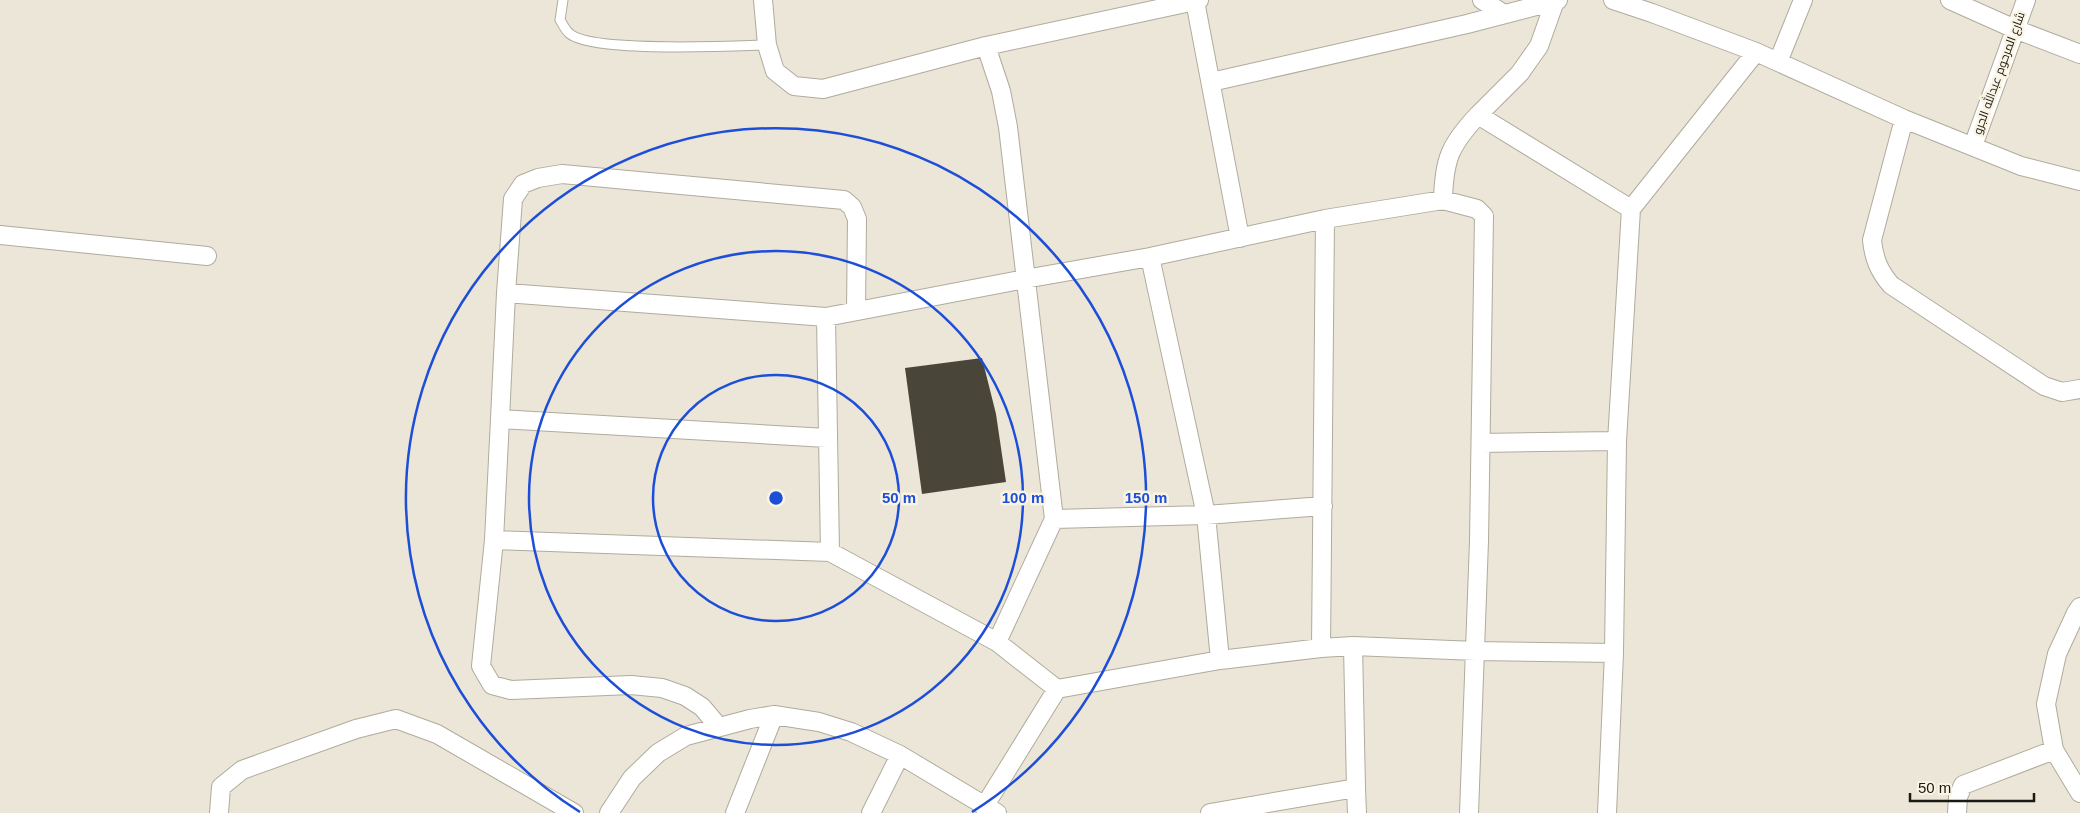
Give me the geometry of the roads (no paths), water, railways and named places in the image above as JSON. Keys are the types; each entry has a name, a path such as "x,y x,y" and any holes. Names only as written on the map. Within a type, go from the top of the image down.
{"street":[{"path":"763,0 767,45 775,71 794,86 823,89 986,46 1197,1 1240,238"},
{"path":"1482,0 1504,14"},
{"path":"1211,82 1467,24 1556,0"},
{"path":"1443,200 1444,170 1449,156 1464,130 1508,86 1539,46 1556,0"},
{"path":"1613,0 1756,52 1904,119 2021,166 2080,181"},
{"path":"1778,62 1803,0"},
{"path":"1950,0 2015,29 2080,54"},
{"name":"شارع المرحوم عبدالله الجرو","path":"1973,146 2026,0"},
{"path":"986,46 1001,91 1008,127 1054,519 997,642"},
{"path":"1607,813 1614,652 1617,441 1631,209 1756,52"},
{"path":"1478,115 1631,209"},
{"path":"1904,119 1872,240 1874,257 1880,272 1891,285 2044,386 2062,392 2080,389"},
{"path":"718,726 702,707 684,696 662,688 631,685 511,690 492,684 481,666 494,540 506,293 513,199 523,184 538,178 562,174 844,200 852,207 857,219 856,311"},
{"path":"506,293 826,317 1025,278 1150,257 1325,219 1443,200 1478,209 1484,216 1481,443 1476,651 1469,813"},
{"path":"1321,648 1325,219"},
{"path":"0,235 207,256"},
{"path":"1150,257 1206,515 1220,660"},
{"path":"826,317 826,438 830,552"},
{"path":"500,419 826,438"},
{"path":"1481,443 1617,441"},
{"path":"1054,519 1206,515 1323,506"},
{"path":"494,540 830,552 997,642 1057,690 1220,660 1321,648 1352,646 1476,651 1614,652"},
{"path":"2080,607 2057,654 2046,704 2054,750 2080,793"},
{"path":"1352,646 1357,813"},
{"path":"609,813 632,778 658,754 686,736 718,726 774,714 819,722 851,732 900,755 990,810 1057,690"},
{"path":"735,813 774,714"},
{"path":"219,813 221,787 242,770 356,729 396,719 437,734 574,813"},
{"path":"1957,813 1958,797 1963,785 2054,750"},
{"path":"871,813 900,755"},
{"path":"1210,813 1356,788"}],"lane":[{"path":"563,0 560,20 569,34 590,41 659,48 767,45"}]}
